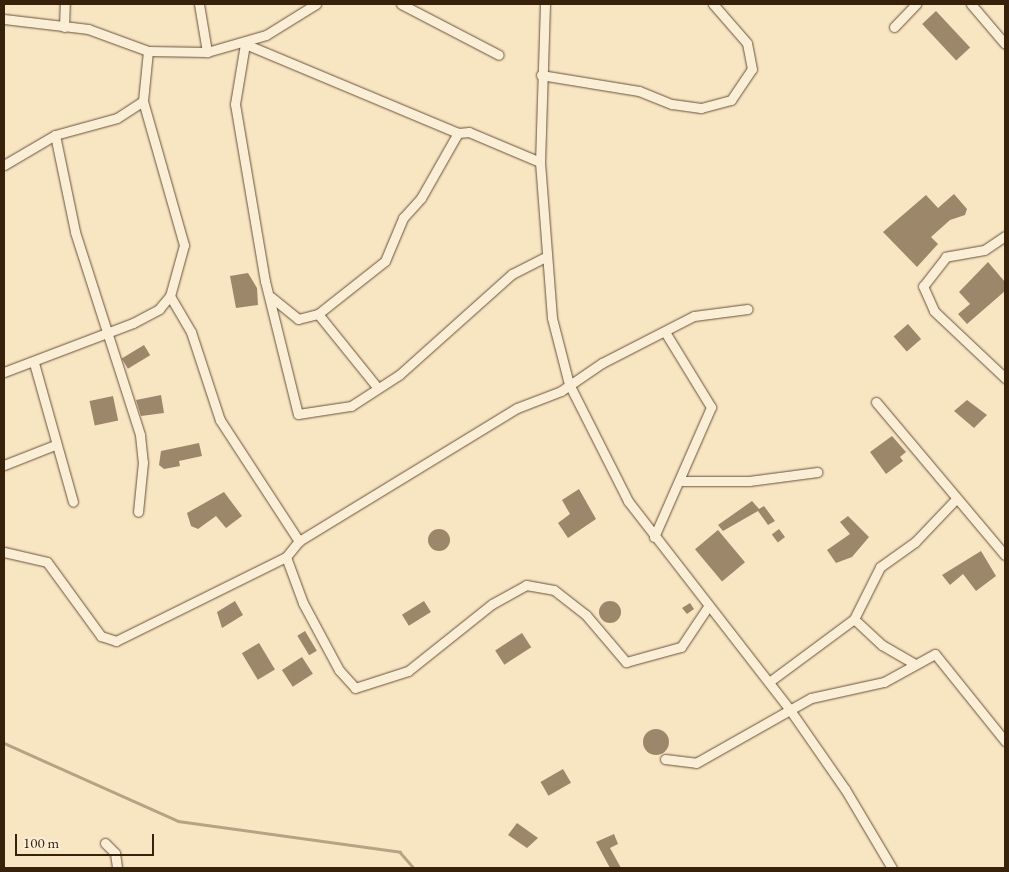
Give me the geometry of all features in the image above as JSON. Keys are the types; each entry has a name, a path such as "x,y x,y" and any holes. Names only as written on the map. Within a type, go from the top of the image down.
{"street":[{"path":"64,27 65,4"},
{"path":"200,4 207,52"},
{"path":"4,19 88,29 148,51 207,52 245,44 316,4"},
{"path":"401,4 499,55"},
{"path":"545,4 541,75 540,162 552,318 569,384 611,472 654,537 790,710 845,789 892,868"},
{"path":"541,75 639,90 672,104 701,108 731,100 752,68 747,43 713,4"},
{"path":"894,26 916,4"},
{"path":"971,4 1005,44"},
{"path":"245,44 458,133 469,132 540,162"},
{"path":"245,44 235,104 270,295 298,414 351,406 377,387 399,375 512,274 546,256"},
{"path":"4,372 34,363 109,332 159,309 170,296 184,245 144,101 148,51"},
{"path":"4,165 55,135 117,118 144,101"},
{"path":"270,295 298,319 318,314 386,261 403,218 421,198 458,133"},
{"path":"55,135 75,232 109,332 140,435 144,462 138,512"},
{"path":"1005,236 984,250 946,257 923,286 934,311 1005,378"},
{"path":"170,296 191,332 220,420 299,541"},
{"path":"4,552 47,562 108,641 186,609 244,574 286,557 299,541 375,498 484,425 569,384 694,316 748,309"},
{"path":"318,314 377,387"},
{"path":"654,537 712,407 665,332"},
{"path":"34,363 55,445 73,502"},
{"path":"876,402 955,500 1005,555"},
{"path":"4,465 55,445"},
{"path":"680,482 749,481 817,472"},
{"path":"769,682 854,619 880,567 915,542 955,500"},
{"path":"286,557 303,603 339,670 355,688 408,671 492,604 526,585 554,590 586,615 626,662 681,647 709,605"},
{"path":"854,619 882,645 913,663"},
{"path":"665,759 696,763 790,710 830,692 893,679 913,663 939,655 1005,741"},
{"path":"105,843 115,853 117,868"}],"building":[{"path":"936,11 970,48 956,61 922,24"},
{"path":"954,194 967,209 965,215 950,220 931,237 938,244 917,267 883,232 926,195 938,208"},
{"path":"988,262 1005,282 1005,291 967,324 958,314 970,304 959,292"},
{"path":"248,273 257,288 258,305 236,308 230,276"},
{"path":"908,324 921,339 907,352 894,336"},
{"path":"144,345 150,355 128,369 122,358"},
{"path":"161,395 164,413 141,416 136,400"},
{"path":"113,396 118,420 95,425 90,401"},
{"path":"967,400 987,415 974,428 954,411"},
{"path":"892,436 906,452 900,457 903,461 886,474 870,452"},
{"path":"199,443 202,456 179,461 180,466 164,469 159,465 161,451"},
{"path":"579,489 596,519 568,538 558,523 570,514 562,500"},
{"path":"224,492 242,516 226,528 216,516 198,529 191,526 187,513"},
{"path":"752,501 759,509 764,506 775,521 768,525 758,511 723,531 718,525"},
{"path":"848,516 869,537 852,557 836,563 827,550 850,534 840,522"},
{"path":"439,529 447,532 450,540 447,548 439,551 431,548 428,540 431,532"},
{"path":"779,529 785,537 778,542 772,534"},
{"path":"718,530 745,562 722,581 695,549"},
{"path":"981,551 996,576 976,591 963,574 950,585 942,575"},
{"path":"235,601 243,615 222,628 217,612"},
{"path":"424,601 431,612 409,626 402,615"},
{"path":"610,601 618,604 621,612 618,620 610,623 602,620 599,612 602,604"},
{"path":"690,603 694,609 687,614 682,608"},
{"path":"305,631 317,651 309,655 297,636"},
{"path":"522,633 531,647 504,665 495,650"},
{"path":"259,643 275,670 258,680 242,653"},
{"path":"302,657 313,674 293,687 282,670"},
{"path":"656,729 665,733 669,742 665,751 656,755 647,751 643,742 647,733"},
{"path":"563,769 571,783 548,796 540,782"},
{"path":"517,823 538,838 527,848 508,835"},
{"path":"614,834 618,844 610,848 621,868 610,868 596,842"}],"waterway":[{"path":"4,743 178,821 400,852 414,868"}]}
